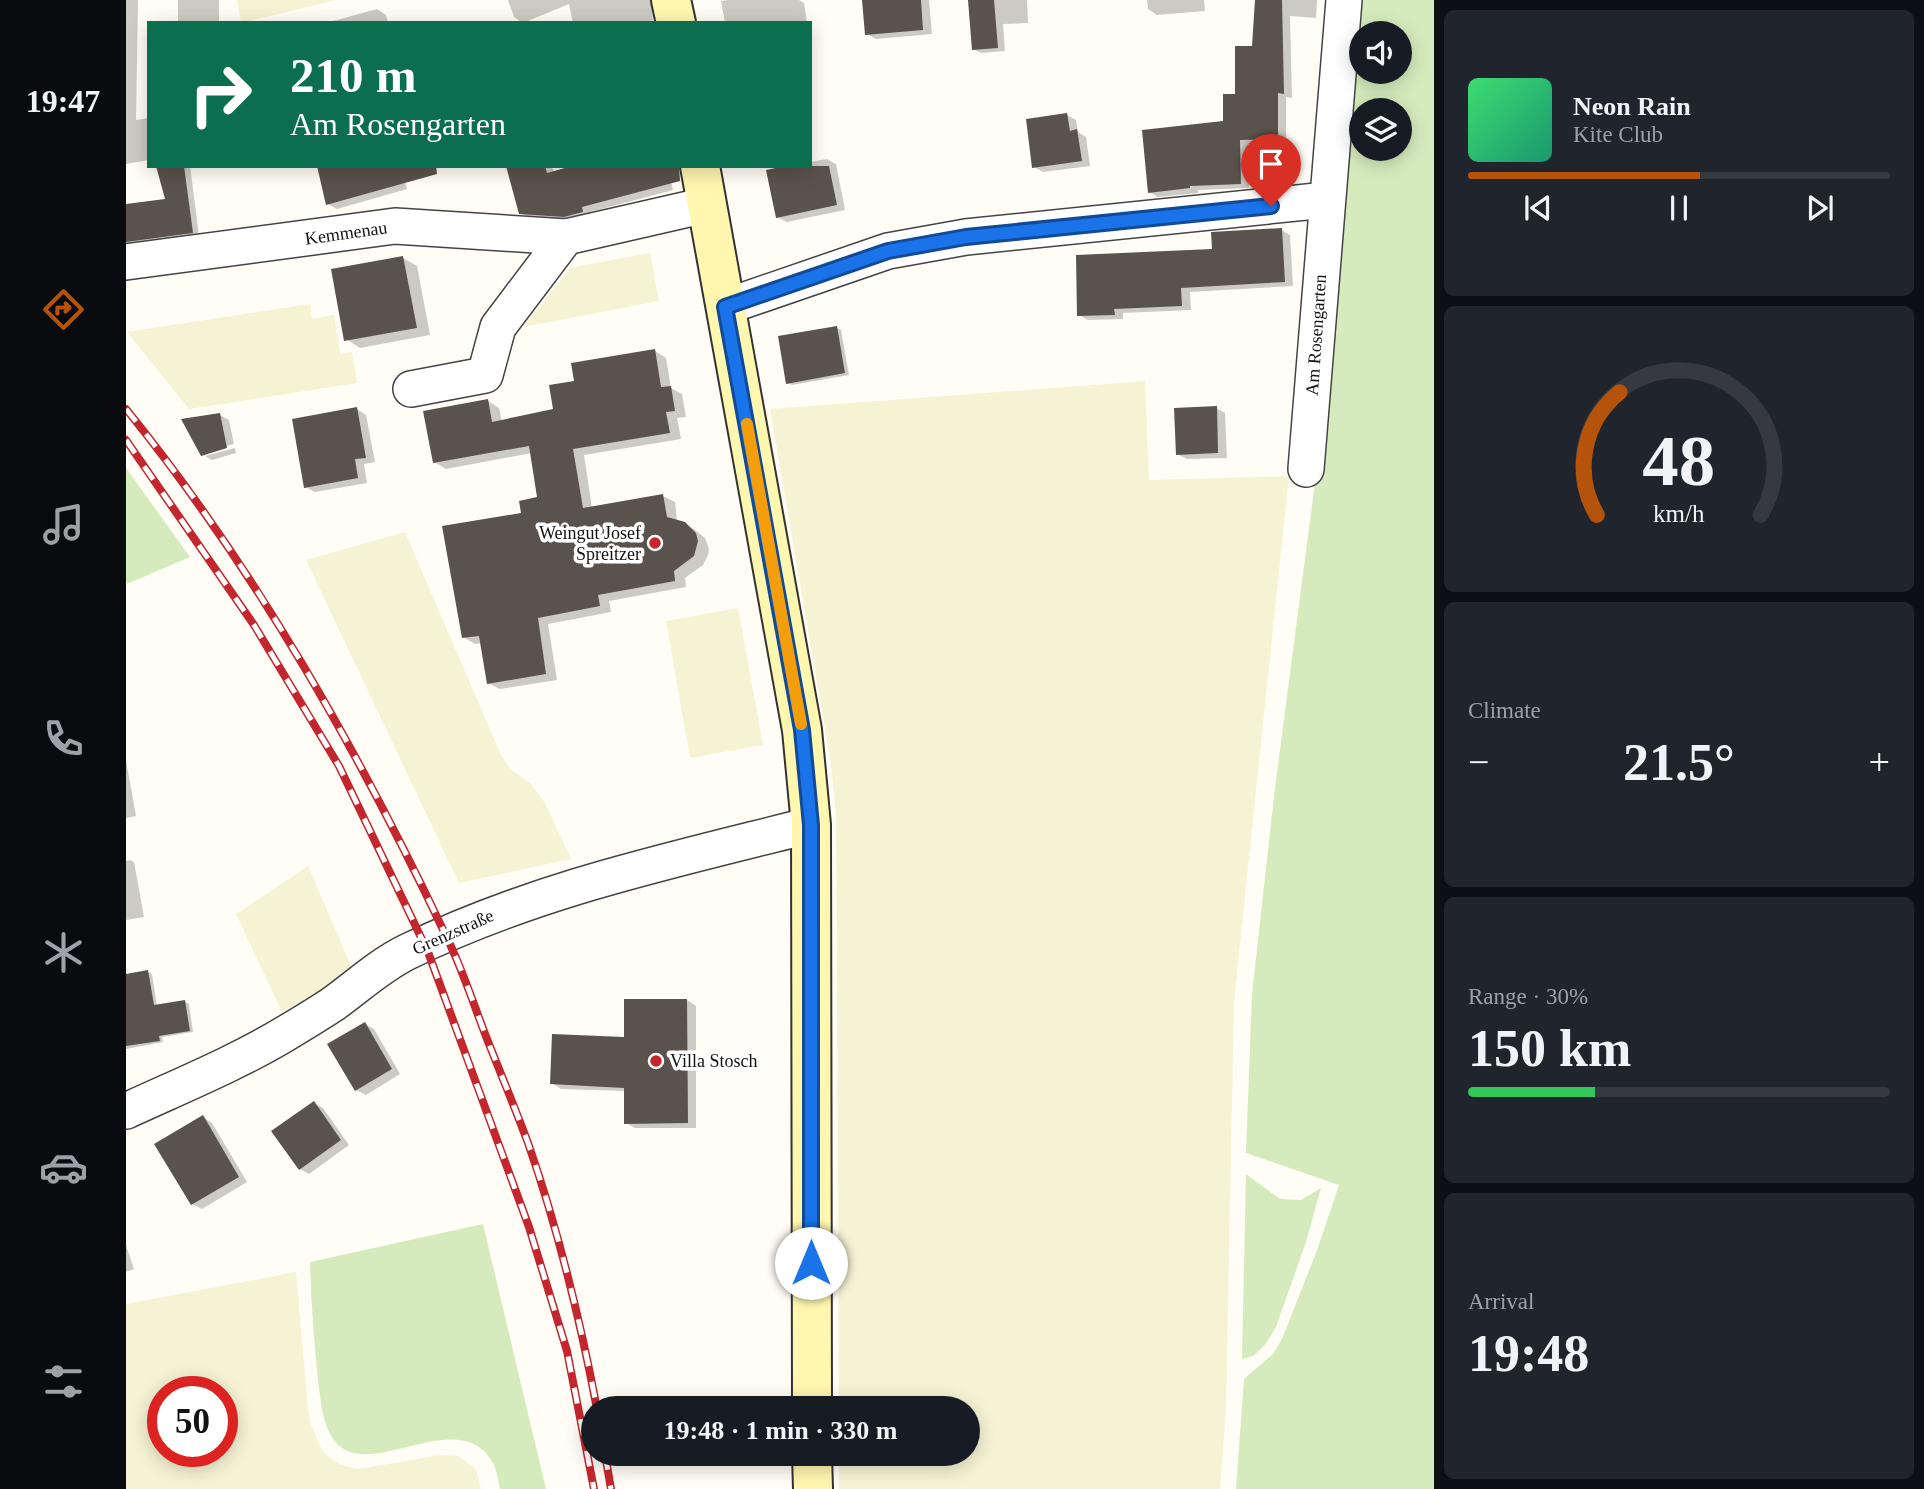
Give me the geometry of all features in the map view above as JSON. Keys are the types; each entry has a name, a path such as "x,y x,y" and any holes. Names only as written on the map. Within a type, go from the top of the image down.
{"main road":[{"path":"671,0 676,21"},
{"path":"699,168 802,730 811,825 812,1396"},
{"path":"812,1466 813,1489"}],"street":[{"name":"Am Rosengarten","path":"1306,469 1344,0"},
{"path":"725,307 888,251 966,237 1326,200"},
{"name":"Kemmenau","path":"126,262 395,226 566,237 706,205"},
{"path":"411,389 485,375 498,327 566,237"},
{"name":"Grenzstraße","path":"126,1111 285,1034 334,1003 373,972 459,928 514,906 603,877 811,825"}],"shaded area":[{"path":"237,0 336,0 249,21 241,21"},
{"path":"650,253 659,301 523,327 570,268"},
{"path":"310,304 312,319 334,315 340,354 352,352 357,383 189,409 127,332"},
{"path":"1145,381 1149,480 1289,476 1234,1001 1226,1408 1220,1489 839,1489 839,1466 980,1466 980,1396 839,1396 836,818 831,764 770,409"},
{"path":"405,532 501,755 509,768 531,784 545,803 571,859 459,883 306,560"},
{"path":"738,608 763,745 690,758 666,621"},
{"path":"308,866 354,973 282,1012 236,914"},
{"path":"296,1272 308,1408 311,1426 323,1452 340,1465 359,1469 440,1455 458,1456 476,1469 481,1489 126,1489 126,1304"}],"green space":[{"path":"1356,0 1434,0 1434,1489 1236,1489 1244,1379 1273,1354 1282,1339 1339,1185 1246,1153 1252,994 1275,788 1316,475 1349,83 1412,84 1412,21 1354,21"},
{"path":"126,468 190,557 127,584 126,580"},
{"path":"1246,1174 1280,1199 1301,1200 1321,1188 1306,1242 1276,1327 1265,1345 1253,1356 1242,1359"},
{"path":"483,1224 546,1489 500,1489 493,1463 477,1446 457,1440 435,1441 365,1454 346,1450 332,1437 324,1416 315,1351 310,1262"}],"building":[{"path":"862,0 921,0 923,30 865,35"},
{"path":"968,0 994,0 998,48 972,50"},
{"path":"1255,0 1282,0 1284,94 1278,93 1278,139 1240,140 1241,184 1190,186 1148,193 1142,130 1223,121 1223,94 1235,94 1235,46 1252,46"},
{"path":"1067,113 1070,131 1077,129 1082,161 1032,168 1026,119"},
{"path":"829,166 837,205 776,218 766,170"},
{"path":"157,168 184,168 193,233 126,242 126,204 165,199"},
{"path":"317,168 436,168 437,174 326,205"},
{"path":"507,168 546,168 547,173 565,168 679,168 680,181 582,207 583,212 564,217 519,214"},
{"path":"1282,228 1285,282 1181,288 1182,306 1114,309 1115,315 1077,316 1076,255 1212,249 1211,232"},
{"path":"403,256 417,328 344,341 331,269"},
{"path":"837,326 845,373 786,384 778,336"},
{"path":"655,349 661,387 671,386 675,411 666,412 670,433 573,449 583,508 663,494 667,517 685,522 696,533 698,541 694,556 674,571 675,581 598,595 600,606 538,618 546,674 487,684 479,636 462,638 442,526 521,513 519,501 537,497 529,446 433,463 423,411 488,399 492,422 553,409 549,385 574,381 571,363"},
{"path":"1217,406 1218,453 1176,455 1174,408"},
{"path":"357,407 366,458 355,459 358,478 304,488 292,419"},
{"path":"220,413 227,448 201,456 181,419"},
{"path":"148,970 154,1005 185,1000 190,1031 159,1036 160,1041 126,1046 126,974"},
{"name":"Villa Stosch","path":"624,999 687,999 688,1123 624,1124 624,1088 550,1084 552,1034 624,1037"},
{"path":"365,1022 392,1069 355,1091 327,1044"},
{"path":"314,1101 341,1140 299,1170 271,1131"},
{"path":"203,1115 239,1177 191,1205 154,1144"}],"railway":[{"path":"126,409 219,534 303,665 379,800 448,940 539,1175 567,1274 594,1396"},
{"path":"126,440 254,625 339,766 428,952 529,1227 567,1351 594,1489"},
{"path":"607,1466 611,1489"}],"slow traffic":[{"path":"747,424 801,724"}],"place":[{"name":"Weingut Josef Spreitzer","path":"655,543"},
{"name":"Villa Stosch","path":"656,1061"}],"route":[{"path":"811,1263 811,825 807,772 771,554 725,307 888,251 966,237 1271,206"}]}
